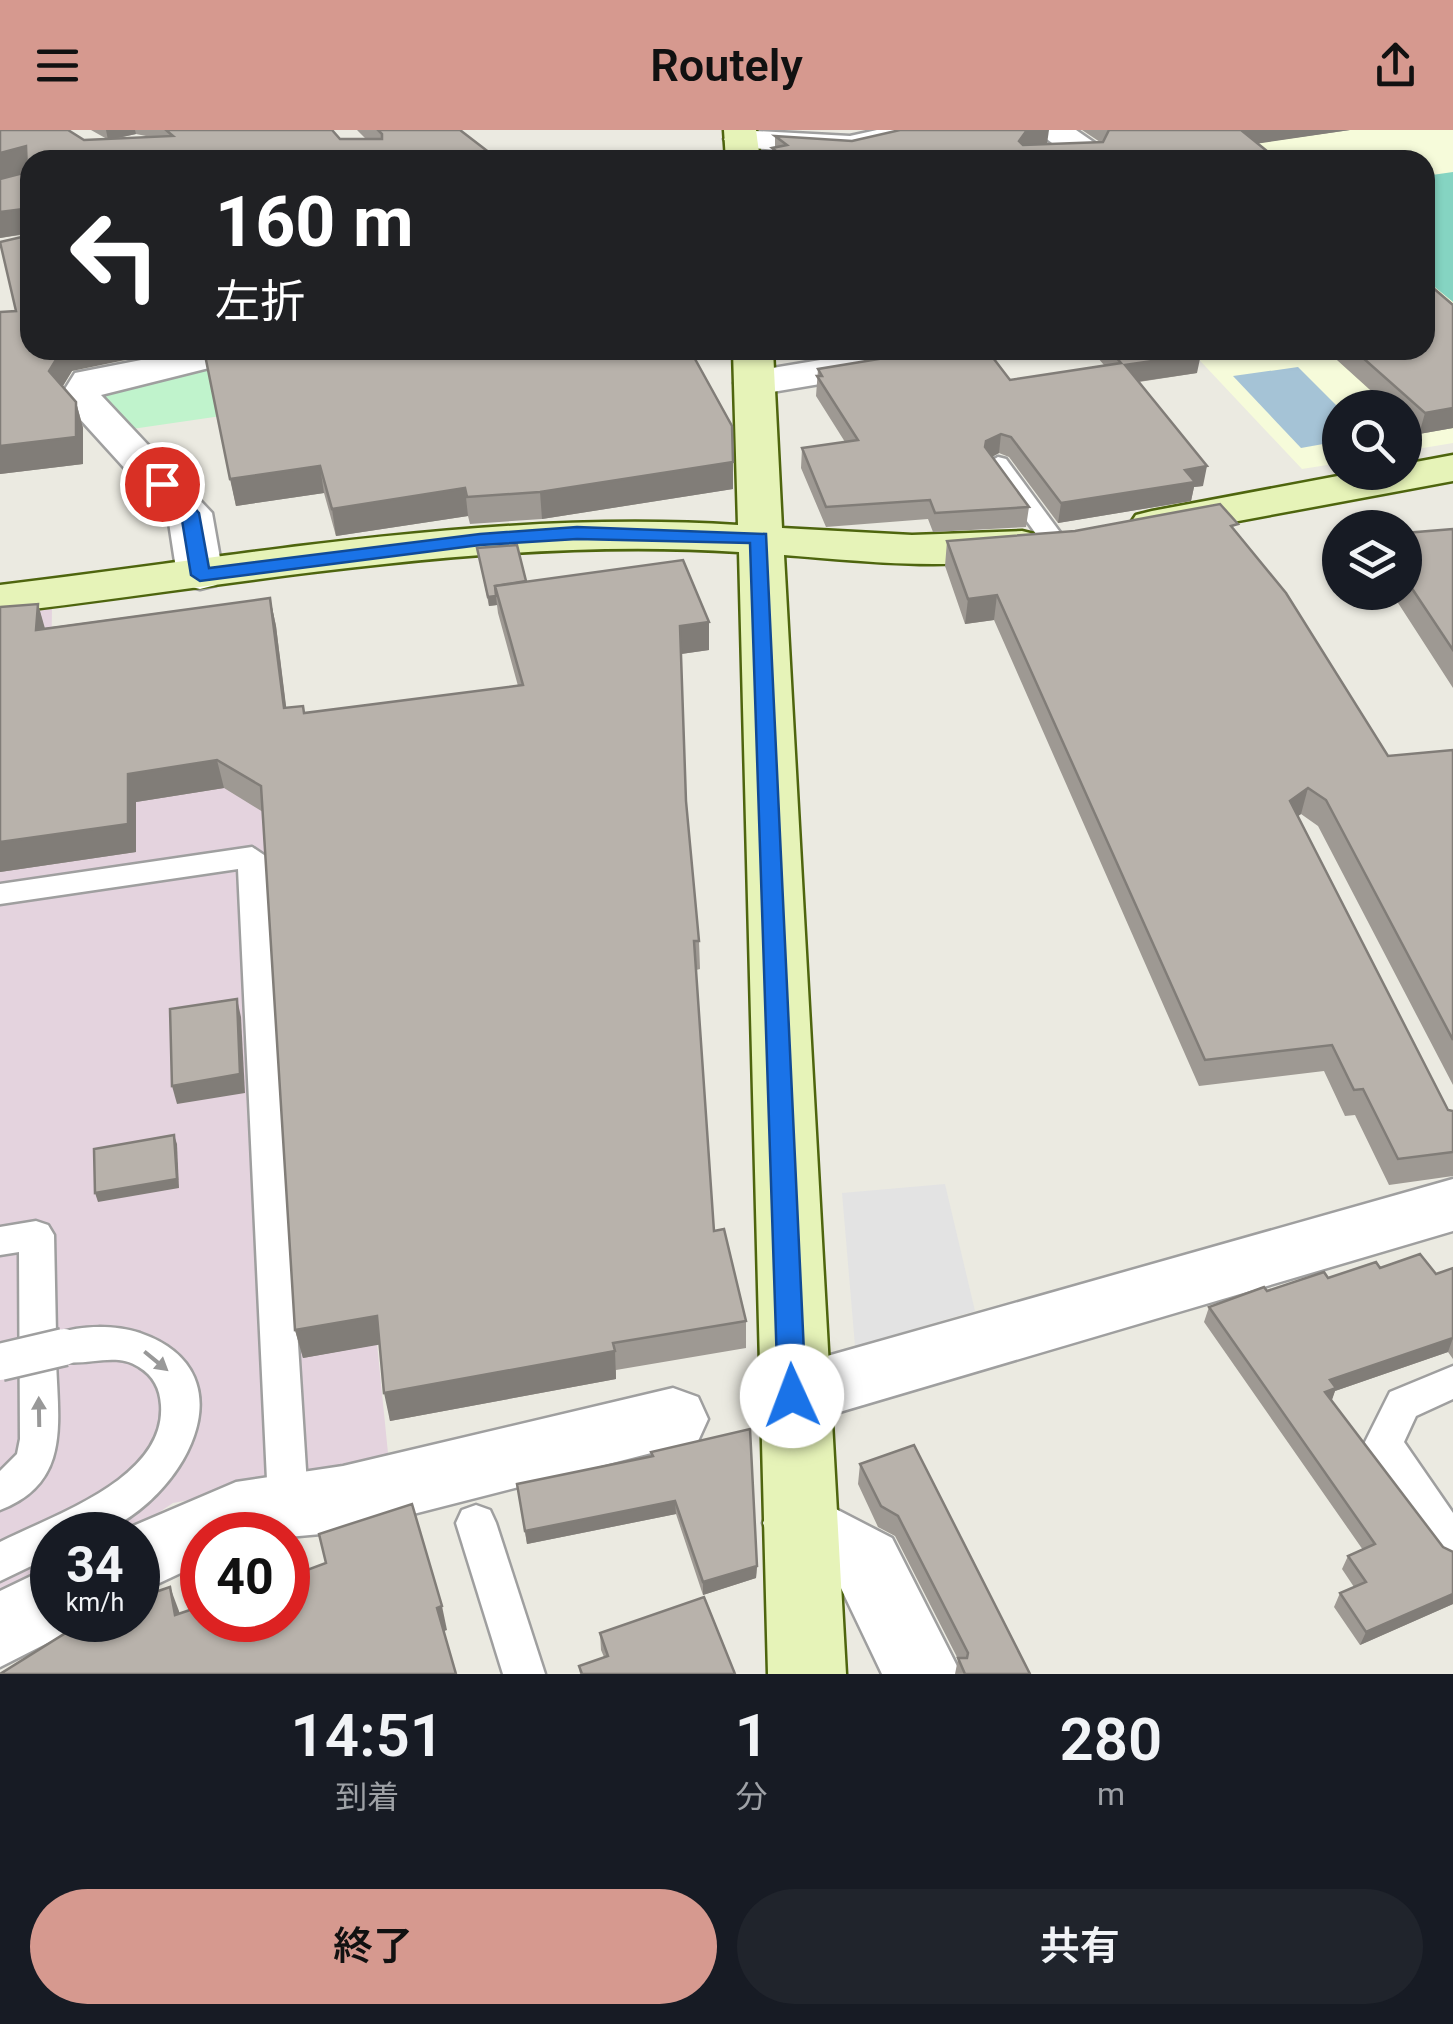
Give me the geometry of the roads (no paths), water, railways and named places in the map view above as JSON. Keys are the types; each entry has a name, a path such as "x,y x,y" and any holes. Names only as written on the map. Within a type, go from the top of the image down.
{"street":[{"path":"872,150 922,130"},
{"path":"1051,130 1088,150"},
{"path":"742,138 849,150"},
{"path":"200,575 190,513 80,397 89,382 202,360"},
{"path":"807,1674 792,1396 754,367 835,360"},
{"path":"0,599 538,536 650,532 872,548 974,549 1084,536 1453,468"},
{"path":"792,1396 1448,1213"},
{"path":"160,1548 236,1511 288,1501 343,1499 674,1420"},
{"path":"799,1522 866,1562 922,1674"},
{"path":"0,1631 30,1614"}],"lane":[{"path":"998,464 1084,536"},
{"path":"0,894 252,857 288,1501"},
{"path":"0,1241 36,1234 51,1350 38,1450 23,1478 0,1492"},
{"path":"0,1362 51,1350 120,1344 150,1354 175,1382 182,1420 173,1448 148,1479 102,1512"},
{"path":"1453,1382 1403,1404 1383,1444 1453,1546"},
{"path":"476,1523 524,1674"},
{"path":"0,1562 30,1548"}]}
